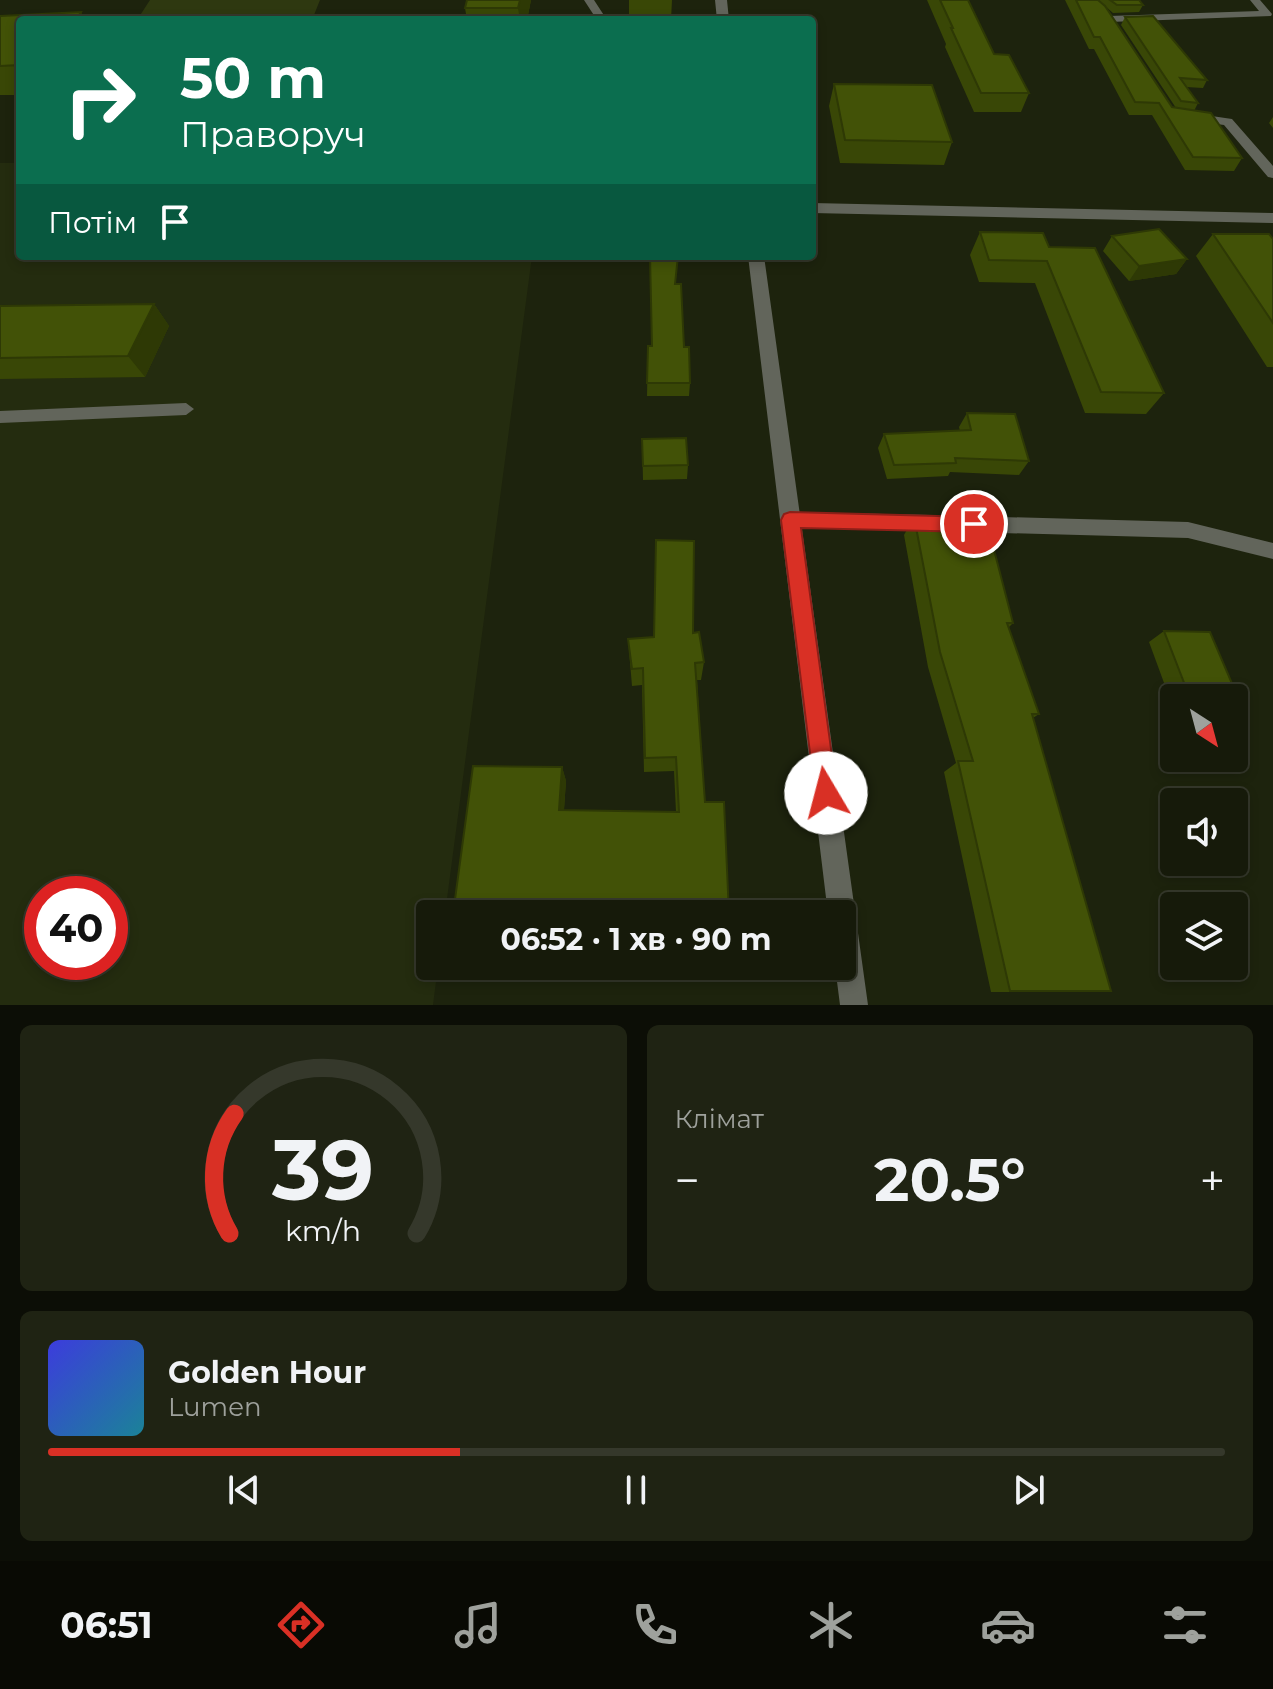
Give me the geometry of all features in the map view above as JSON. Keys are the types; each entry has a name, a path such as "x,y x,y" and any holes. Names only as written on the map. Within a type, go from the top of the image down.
{"street":[{"path":"816,208 1244,226 1273,218"},
{"path":"757,260 840,900"},
{"path":"851,980 854,1005"}],"lane":[{"path":"1097,7 1112,24 1267,14 1255,0"},
{"path":"1171,115 1228,122 1273,174"},
{"path":"0,417 186,409"},
{"path":"790,520 1188,530 1273,551"}],"shaded area":[{"path":"150,0 320,0 314,16 140,16"},
{"path":"0,163 16,163 16,260 531,260 447,900 416,900 416,980 436,980 433,1005 0,1005"}],"building":[{"path":"467,0 520,0 518,8 465,8"},
{"path":"940,0 968,0 994,54 1009,55 1029,93 981,93"},
{"path":"1076,0 1098,0 1105,6 1172,107 1211,113 1242,158 1193,157 1159,103 1135,102 1100,37 1094,37"},
{"path":"1110,0 1139,0 1143,5 1117,5"},
{"path":"81,12 78,16 16,16 16,65 0,66 0,16"},
{"path":"1153,16 1207,80 1180,78 1198,103 1181,101 1125,17"},
{"path":"834,84 932,85 952,142 845,140"},
{"path":"1159,229 1187,259 1139,266 1112,236"},
{"path":"980,232 1043,233 1049,247 1095,248 1164,393 1101,392 1047,261 989,260"},
{"path":"1213,234 1269,234 1273,239 1273,323"},
{"path":"650,260 678,260 675,284 681,284 684,347 689,347 690,383 647,383 648,346 652,346"},
{"path":"154,304 128,356 0,358 0,306"},
{"path":"967,413 1015,414 1029,461 955,458 956,463 894,465 884,434 971,430"},
{"path":"686,438 688,465 643,466 642,439"},
{"path":"914,517 986,519 1013,623 1007,623 1039,714 1032,714 1111,991 1010,991 958,761 973,761 940,652"},
{"path":"656,540 694,541 693,633 699,632 704,662 695,663 705,802 724,802 728,900 455,900 473,766 562,767 559,810 679,812 676,757 645,758 643,668 632,669 628,639 654,637"},
{"path":"1164,631 1210,632 1232,684 1185,684"}],"route":[{"path":"826,793 790,520 974,524"}]}
